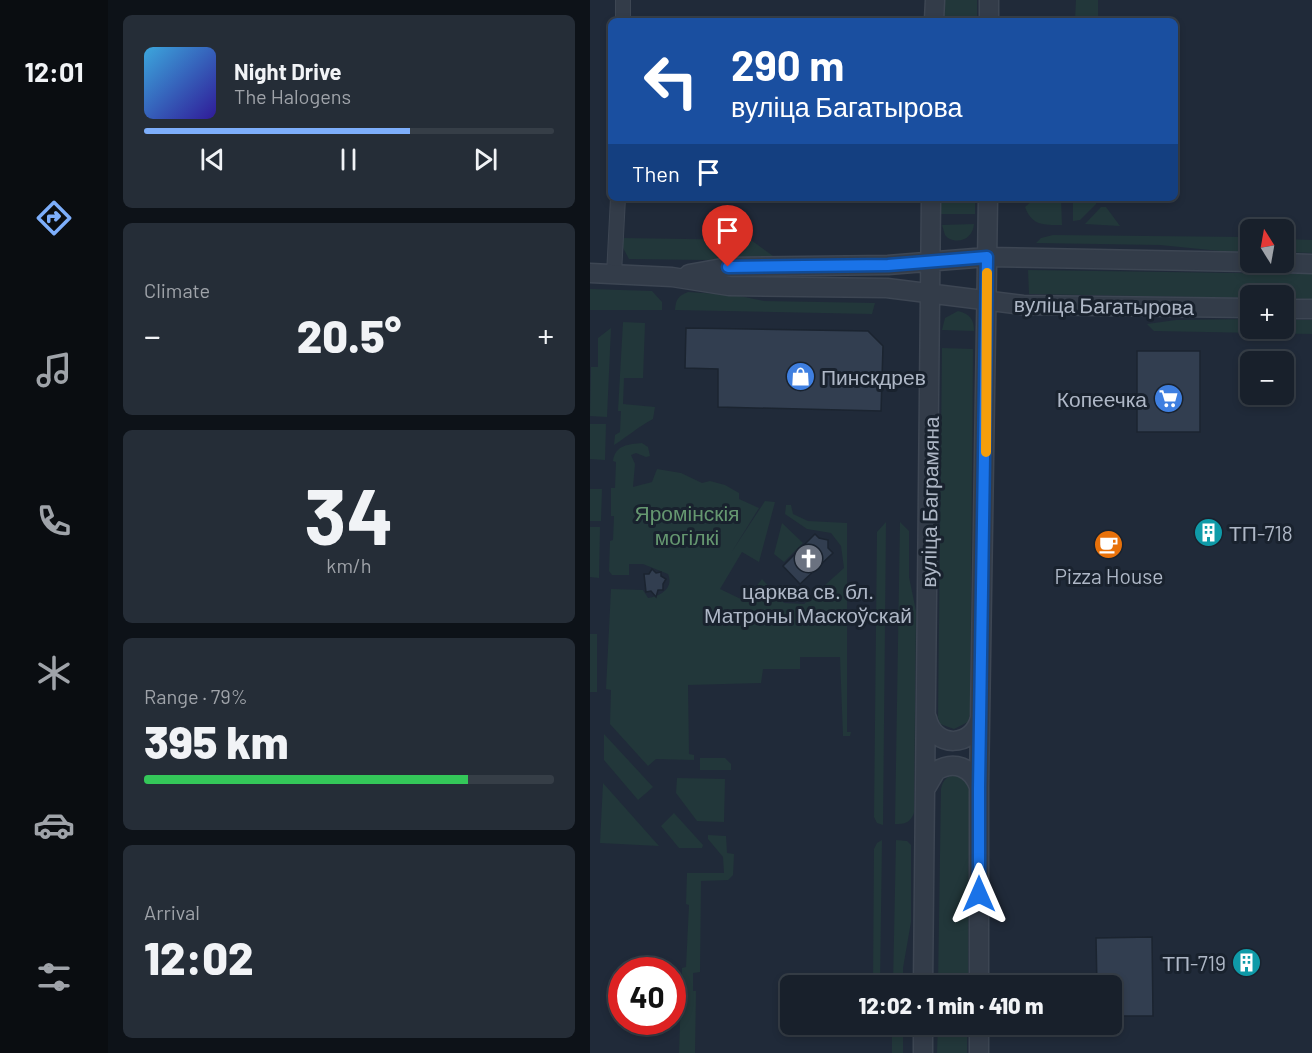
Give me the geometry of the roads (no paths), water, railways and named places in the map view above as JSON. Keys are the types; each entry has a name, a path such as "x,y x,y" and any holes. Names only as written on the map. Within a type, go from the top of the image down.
{"street":[{"path":"623,0 623,18"},
{"path":"934,18 935,0"},
{"path":"989,0 989,18"},
{"path":"614,274 618,201"},
{"name":"вуліца Баграмяна","path":"923,975 931,201"},
{"path":"979,975 979,788 988,201"},
{"name":"вуліца Багатырова","path":"672,277 728,267 888,265 987,257 1240,262"},
{"name":"вуліца Багатырова","path":"1294,263 1313,264"},
{"name":"вуліца Багатырова","path":"590,273 672,277 729,286 887,288 1023,305 1240,308"},
{"path":"1294,309 1313,309"},
{"path":"927,714 933,732 944,740 957,742 970,737 974,732 980,720 980,712"},
{"path":"926,788 936,771 954,765 973,775 979,788"},
{"path":"923,1035 923,1053"},
{"path":"979,1035 979,1053"}],"place":[{"name":"Пинскдрев","path":"800,376"},
{"name":"Копеечка","path":"1168,398"},
{"name":"ТП-718","path":"1208,532"},
{"name":"Pizza House","path":"1109,544"},
{"name":"царква св. бл. Матроны Маскоўскай","path":"808,559"},
{"name":"ТП-719","path":"1247,962"}],"park label":[{"name":"Яромінскія могілкі","path":"687,524"}]}
